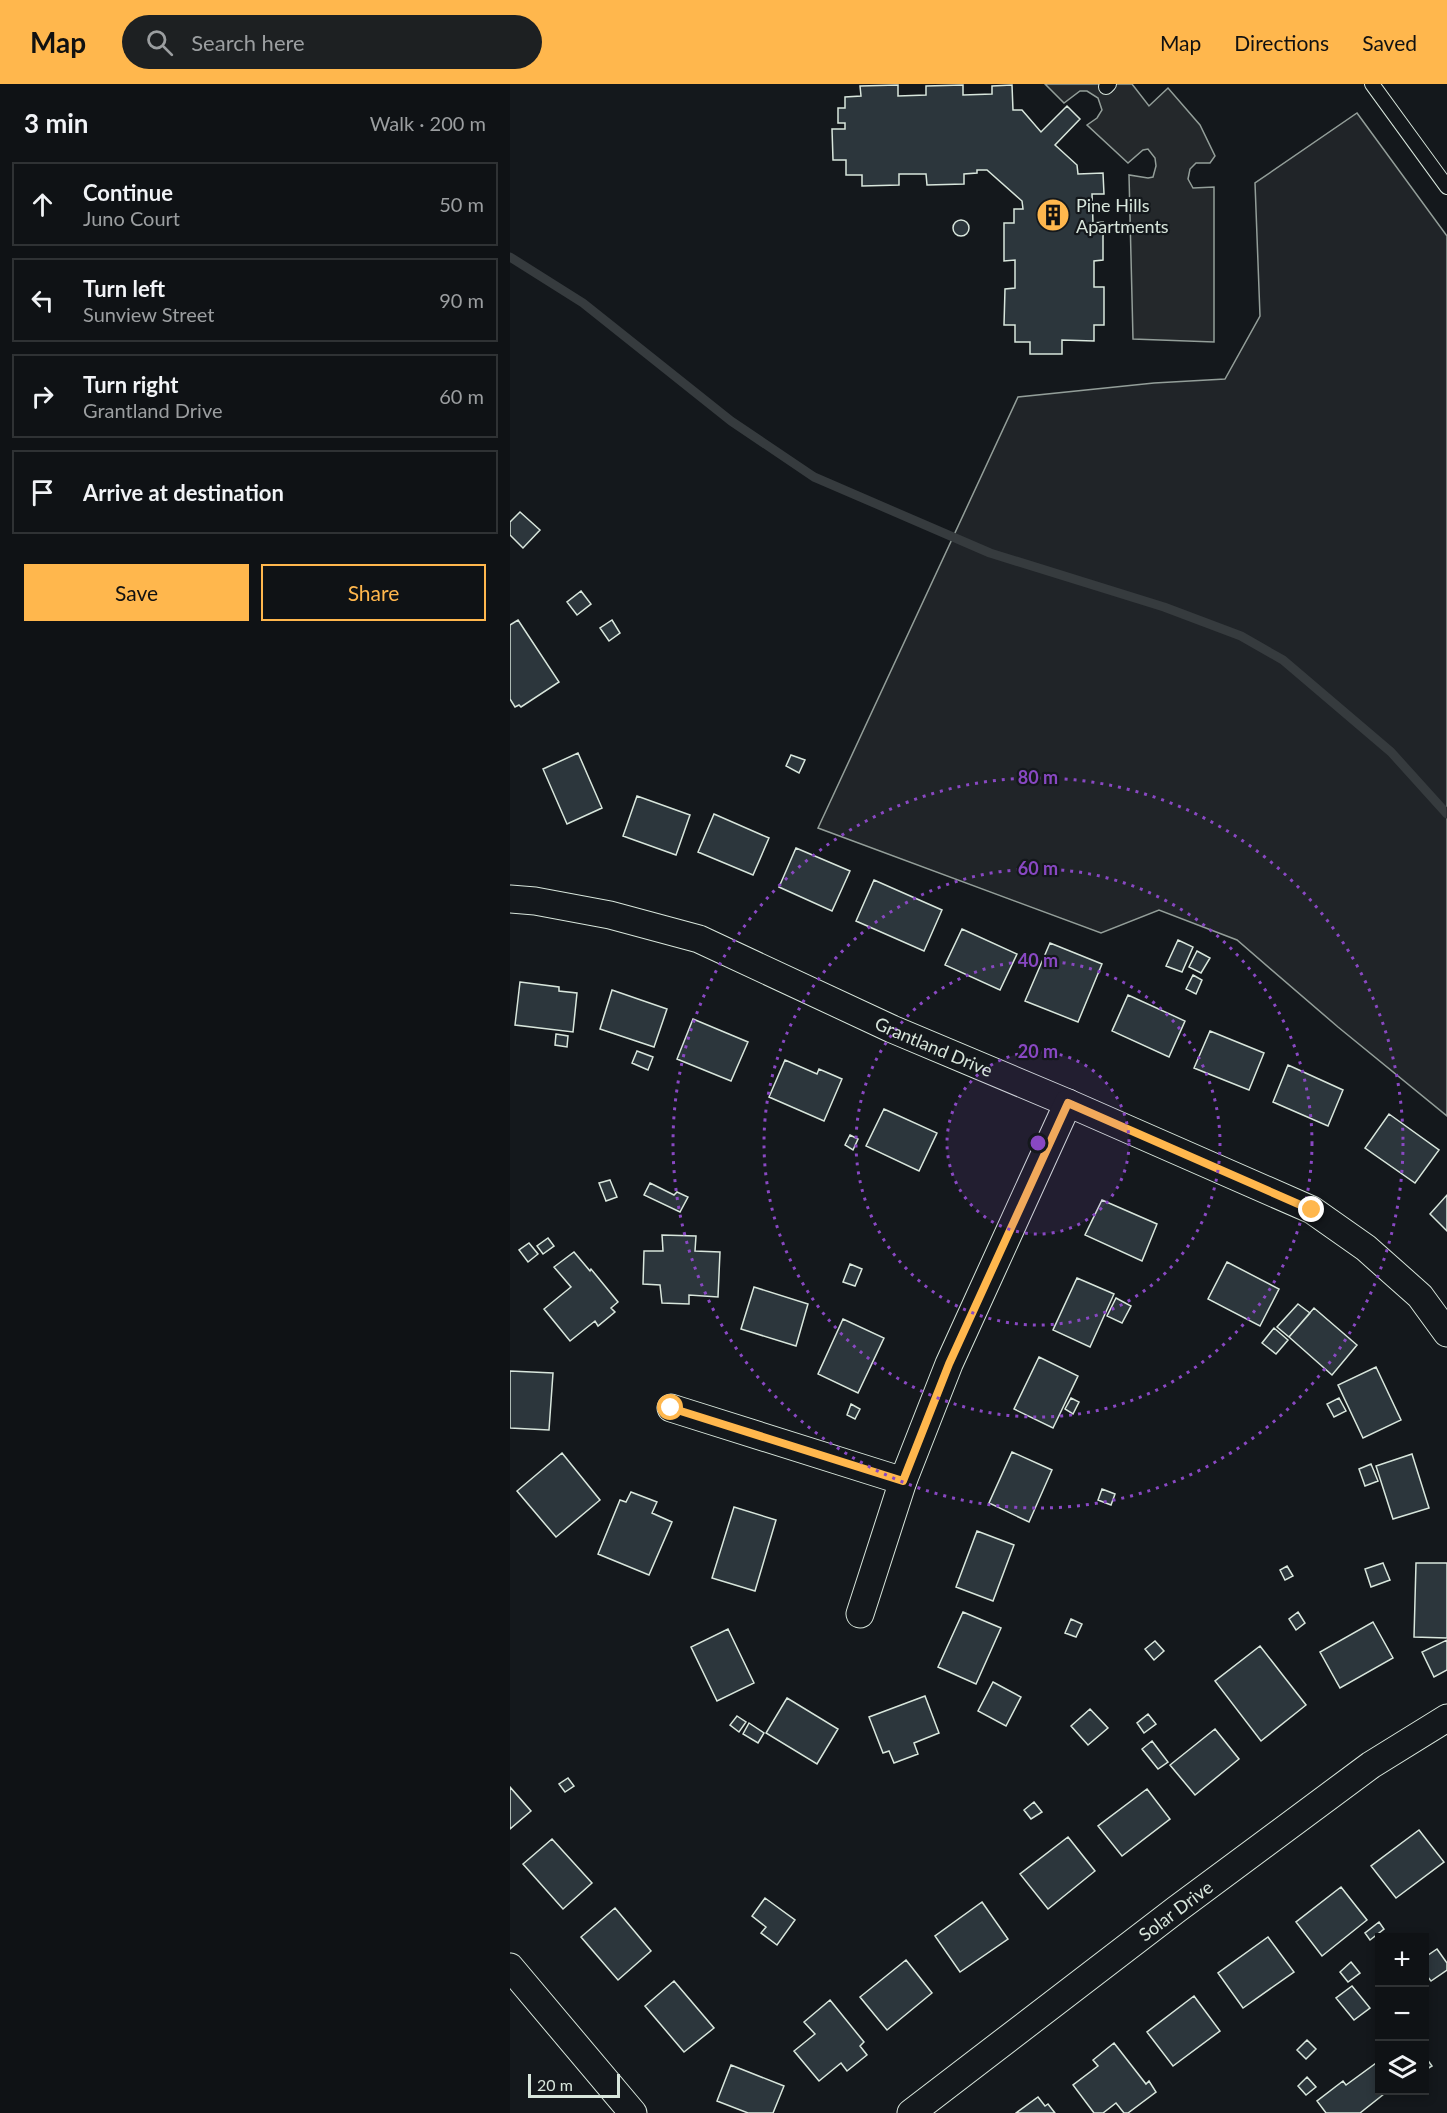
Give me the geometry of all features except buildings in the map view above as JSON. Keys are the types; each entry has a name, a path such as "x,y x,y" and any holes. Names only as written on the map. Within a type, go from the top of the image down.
{"street":[{"name":"Grantland Drive","path":"510,899 535,901 610,915 699,939 892,1029 1312,1210 1366,1248 1420,1296 1447,1332"},
{"path":"860,1614 903,1481 949,1364 1068,1103"},
{"path":"671,1408 903,1481"},
{"name":"Solar Drive","path":"911,2113 1177,1909 1371,1766 1447,1718"},
{"path":"510,1967 633,2113"}],"lane":[{"path":"1372,84 1447,187"}],"shaded area":[{"path":"1045,84 1132,84 1149,106 1168,88 1200,125 1215,156 1210,163 1196,163 1190,169 1188,179 1193,188 1214,187 1214,342 1133,339 1129,175 1153,177 1156,166 1155,158 1148,149 1143,150 1128,163 1087,125 1097,118 1102,110 1098,98 1087,91 1080,91 1064,103"},
{"path":"1357,113 1447,236 1447,1116 1338,1027 1237,940 1159,910 1101,933 818,828 1018,397 1154,383 1225,379 1260,316 1255,183"}],"waterway":[{"path":"510,257 583,303 731,421 814,477 990,553 1164,607 1241,636 1283,660 1391,752 1447,814"}],"place":[{"name":"Pine Hills Apartments","path":"1053,215"}],"route":[{"path":"671,1408 903,1481 949,1364 1068,1103 1312,1210"}]}
